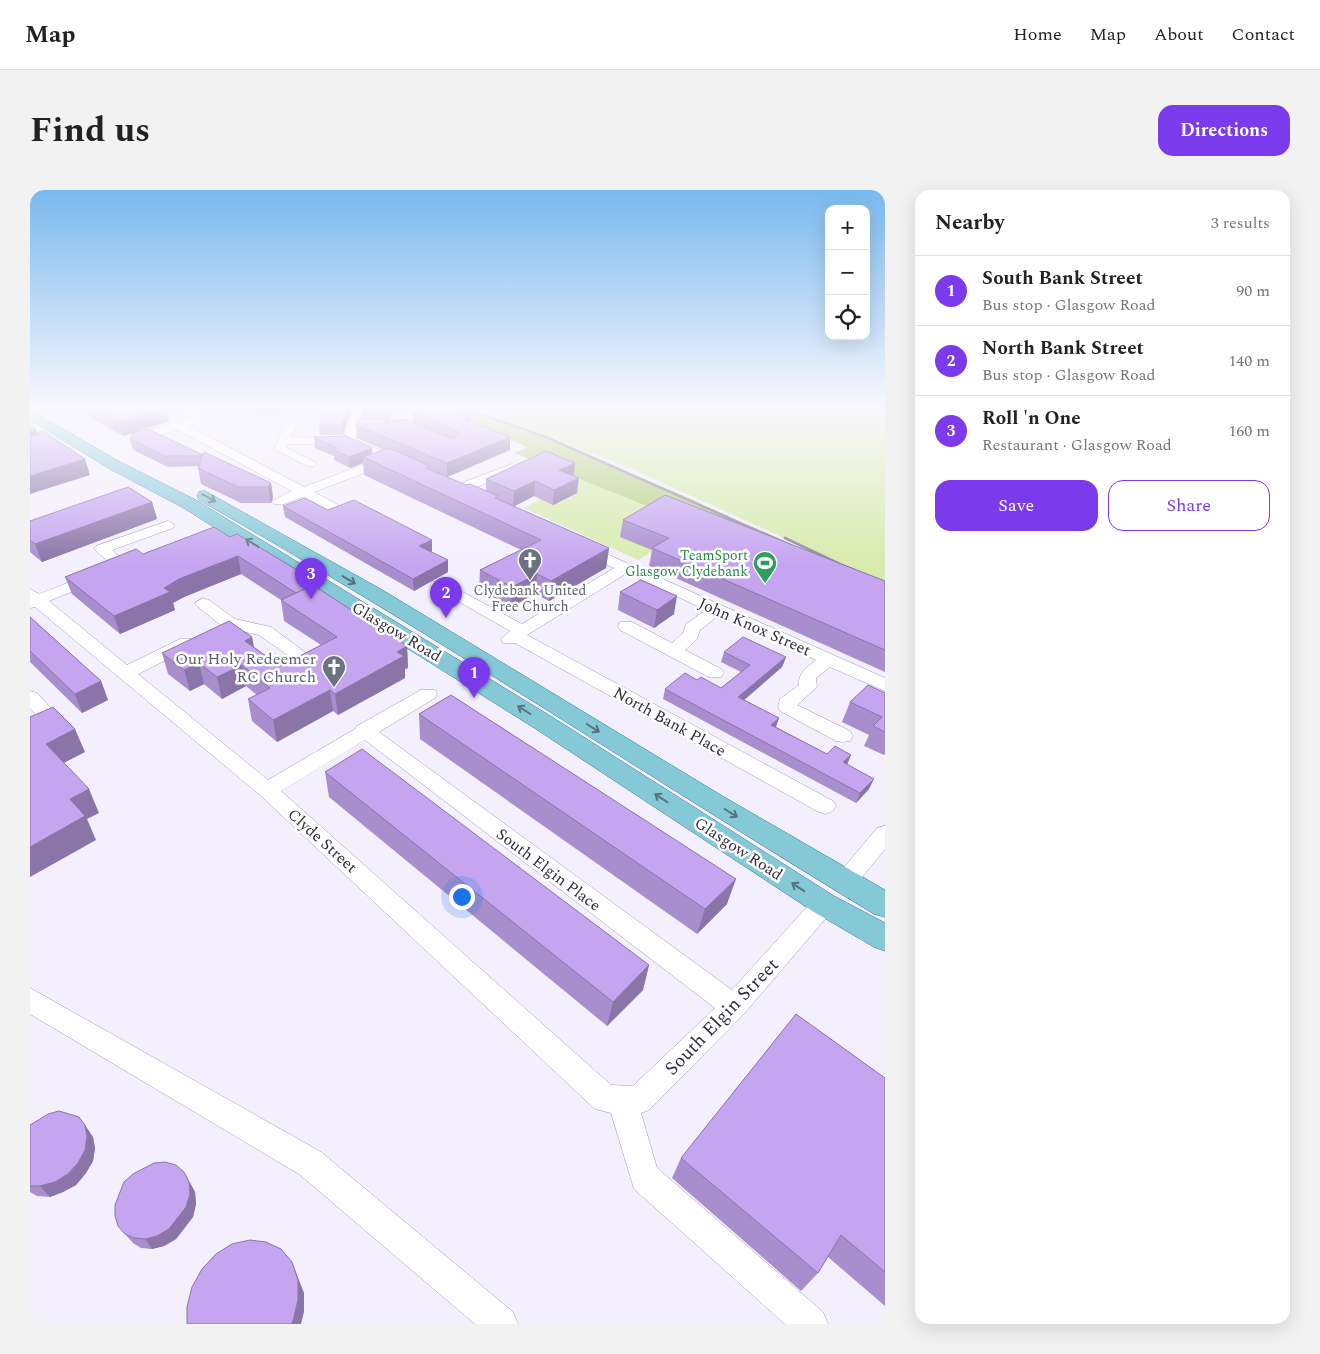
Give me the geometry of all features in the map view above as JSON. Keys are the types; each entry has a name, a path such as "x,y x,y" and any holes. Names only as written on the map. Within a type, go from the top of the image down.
{"main road":[{"name":"Glasgow Road","path":"106,460 188,503 452,665 824,904 885,938"},
{"name":"Glasgow Road","path":"134,460 260,527 479,657 885,905"},
{"path":"824,904 845,882"}],"street":[{"path":"244,460 337,510"},
{"path":"304,460 311,463"},
{"path":"279,501 386,460"},
{"path":"391,460 408,466"},
{"path":"476,498 454,487 512,468"},
{"path":"122,566 101,549 168,525"},
{"name":"John Knox Street","path":"573,543 885,685"},
{"path":"32,599 140,559"},
{"path":"516,635 626,568"},
{"name":"North Bank Place","path":"438,585 516,635 825,806"},
{"name":"Clyde Street","path":"32,599 267,790 613,1099"},
{"path":"203,603 229,623 265,632 305,659"},
{"path":"674,651 692,634 692,628 718,609"},
{"path":"125,673 229,623"},
{"path":"626,626 715,673"},
{"path":"828,659 807,677 808,687 787,703 787,707 843,736"},
{"path":"267,790 364,730 428,694"},
{"path":"31,701 52,721"},
{"name":"South Elgin Place","path":"364,730 734,1008"},
{"path":"845,882 885,834"},
{"name":"South Elgin Street","path":"613,1099 639,1100 734,1008 824,904"},
{"path":"30,1000 310,1163 501,1324"},
{"path":"613,1099 645,1178 811,1324"}],"green space":[{"path":"531,460 599,460 693,500 852,574 662,512"},
{"path":"609,460 885,460 885,584"},
{"path":"579,479 696,525 638,560 524,508"}],"building":[{"path":"30,460 82,460 30,476"},
{"path":"201,460 221,460 271,483 268,487 238,487 198,468"},
{"path":"369,460 416,460 430,466 426,468 498,496 495,498 609,548 551,581 537,574 512,587 480,570 541,540"},
{"path":"440,460 454,460 447,463"},
{"path":"527,460 568,460 575,463 559,470 579,478 554,490 535,481 514,491 486,479"},
{"path":"128,487 152,502 35,544 30,540 30,521"},
{"path":"665,495 885,581 885,650 652,548 669,538 623,520"},
{"path":"305,498 328,510 354,500 432,540 419,546 448,560 413,579 283,506"},
{"path":"214,527 230,537 237,534 319,583 296,593 238,556 179,579 164,588 170,592 114,616 65,577 136,549 143,554"},
{"path":"641,580 677,596 657,610 620,592"},
{"path":"313,585 407,646 397,652 404,656 335,694 330,690 273,720 248,699 270,688 242,665 217,677 199,663 184,670 162,653 229,621 252,637 245,641 280,666 337,637 281,600"},
{"path":"30,617 101,681 75,694 30,651"},
{"path":"743,637 786,657 738,697 779,718 771,725 827,754 835,746 851,755 843,762 874,779 860,793 665,689 685,673 697,680 701,677 721,688 750,665 724,652"},
{"path":"868,685 885,693 885,732 873,726 882,717 850,702"},
{"path":"451,695 736,879 705,909 419,714"},
{"path":"53,707 75,729 46,744 89,789 70,799 85,816 30,847 30,717"},
{"path":"362,749 649,965 613,1002 325,772"},
{"path":"796,1014 885,1078 885,1272 841,1235 818,1273 681,1158"},
{"path":"59,1111 79,1117 85,1125 87,1137 85,1150 78,1163 68,1174 55,1182 40,1186 30,1186 30,1125 48,1114"},
{"path":"165,1162 176,1165 184,1172 189,1182 190,1194 186,1207 169,1229 157,1236 145,1239 134,1238 125,1234 118,1226 115,1216 115,1205 124,1182 133,1174 154,1163"},
{"path":"250,1240 266,1242 281,1249 292,1262 298,1280 298,1300 291,1324 187,1324 187,1307 192,1287 202,1269 216,1254 232,1244"}],"railway":[{"path":"598,460 729,518"},
{"path":"726,517 790,545"},
{"path":"785,538 850,569"}],"place":[{"name":"Clydebank United Free Church","path":"530,581"},
{"name":"TeamSport Glasgow Clydebank","path":"765,584"},
{"name":"Roll 'n One","path":"311,599"},
{"name":"North Bank Street","path":"446,618"},
{"name":"Our Holy Redeemer RC Church","path":"334,688"},
{"name":"South Bank Street","path":"474,698"}]}
